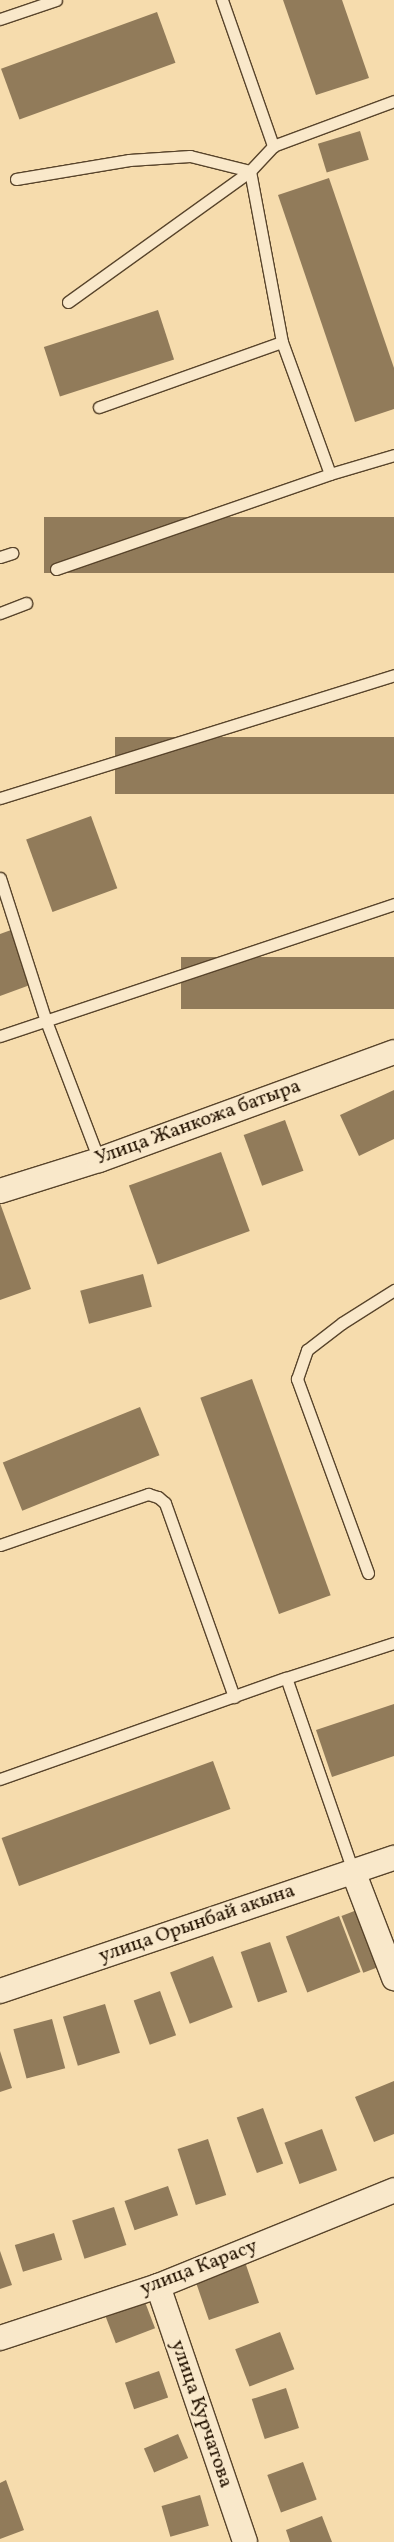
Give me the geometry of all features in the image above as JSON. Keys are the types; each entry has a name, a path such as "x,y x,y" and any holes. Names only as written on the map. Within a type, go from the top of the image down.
{"street":[{"name":"Улица Жанкожа батыра","path":"0,1191 99,1160 394,1052"},
{"name":"улица Орынбай акына","path":"0,1991 394,1858"},
{"path":"353,1871 394,1978"},
{"name":"улица Карасу","path":"0,2338 158,2286 394,2190"},
{"name":"улица Курчатова","path":"158,2286 245,2542"}],"lane":[{"path":"0,19 56,0"},
{"path":"222,0 273,146"},
{"path":"68,302 250,171 273,146 394,101"},
{"path":"16,178 129,160 190,156 250,171"},
{"path":"250,171 282,342 330,474"},
{"path":"99,407 282,342"},
{"path":"56,569 330,474 394,455"},
{"path":"0,557 12,553"},
{"path":"0,613 26,603"},
{"path":"0,798 394,675"},
{"path":"0,878 46,1020 99,1160"},
{"path":"0,1036 394,904"},
{"path":"368,1573 297,1379 307,1350 342,1323 394,1290"},
{"path":"0,1545 148,1494 158,1497 165,1503 234,1697"},
{"path":"0,1779 286,1678 394,1643"},
{"path":"286,1678 353,1871"}],"building":[{"path":"283,0 342,0 369,78 316,95"},
{"path":"157,12 175,63 19,120 1,69"},
{"path":"360,131 369,160 327,173 318,144"},
{"path":"329,178 394,368 394,409 355,422 278,195"},
{"path":"158,310 174,359 60,397 44,347"},
{"path":"44,517 394,517 394,573 44,573"},
{"path":"115,737 394,737 394,794 115,794"},
{"path":"91,816 117,888 52,912 26,840"},
{"path":"11,930 30,985 0,996 0,934"},
{"path":"181,957 394,957 394,1009 181,1009"},
{"path":"394,1090 394,1139 359,1156 340,1115"},
{"path":"285,1120 303,1171 262,1186 244,1135"},
{"path":"221,1152 250,1231 158,1264 129,1186"},
{"path":"0,1203 31,1289 0,1300"},
{"path":"143,1274 152,1307 89,1324 80,1291"},
{"path":"252,1379 331,1595 279,1614 200,1398"},
{"path":"140,1407 159,1455 22,1511 3,1462"},
{"path":"394,1704 394,1756 332,1777 316,1730"},
{"path":"213,1761 230,1809 19,1886 2,1838"},
{"path":"362,1908 384,1965 363,1973 341,1916"},
{"path":"339,1916 361,1972 307,1992 286,1936"},
{"path":"270,1942 287,1992 258,2002 241,1952"},
{"path":"213,1956 233,2007 190,2024 170,1972"},
{"path":"160,1991 176,2035 150,2045 134,2001"},
{"path":"105,2004 120,2053 78,2066 63,2017"},
{"path":"52,2019 65,2068 27,2079 13,2029"},
{"path":"0,2051 12,2088 0,2092"},
{"path":"394,2081 394,2134 374,2142 355,2097"},
{"path":"263,2108 283,2163 257,2173 237,2118"},
{"path":"322,2129 337,2170 299,2184 284,2143"},
{"path":"208,2139 226,2195 196,2205 178,2149"},
{"path":"168,2186 178,2215 135,2230 125,2201"},
{"path":"114,2207 126,2245 85,2259 72,2221"},
{"path":"54,2233 62,2260 23,2272 15,2245"},
{"path":"0,2251 12,2285 0,2289"},
{"path":"245,2262 259,2303 209,2320 195,2279"},
{"path":"145,2302 155,2328 116,2343 106,2317"},
{"path":"280,2332 294,2369 250,2387 235,2349"},
{"path":"159,2371 168,2397 134,2409 125,2383"},
{"path":"286,2388 299,2428 265,2439 252,2399"},
{"path":"178,2434 188,2458 154,2472 144,2448"},
{"path":"303,2462 317,2500 281,2513 267,2475"},
{"path":"6,2480 24,2530 0,2539 0,2483"},
{"path":"200,2495 209,2526 170,2537 162,2506"},
{"path":"322,2516 332,2542 290,2542 286,2530"}]}
